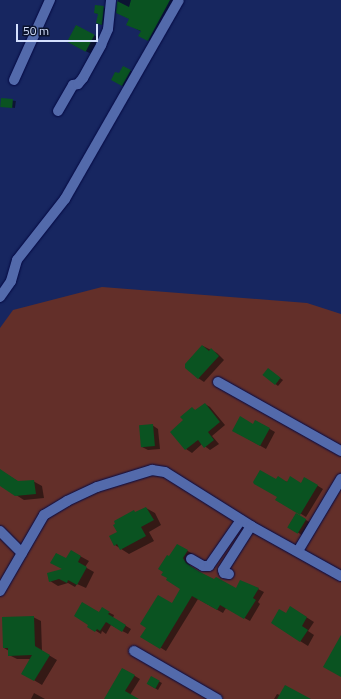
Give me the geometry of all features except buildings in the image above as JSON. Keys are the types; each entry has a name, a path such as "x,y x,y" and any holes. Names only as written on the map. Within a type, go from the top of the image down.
{"street":[{"path":"14,80 50,0"},
{"path":"58,111 73,85 78,84 83,78 96,56 108,29 111,0"},
{"path":"0,298 11,281 17,260 65,199 179,0"},
{"path":"218,382 341,451"},
{"path":"0,591 44,515 97,487 152,470 165,472 251,526 341,576"},
{"path":"298,551 341,479"},
{"path":"191,559 203,566 209,566 241,520"},
{"path":"229,574 224,573 223,570 251,526"},
{"path":"0,531 22,553"},
{"path":"134,651 217,699"}],"shaded area":[{"path":"102,287 307,303 341,314 341,699 0,699 0,328 13,310"}]}
